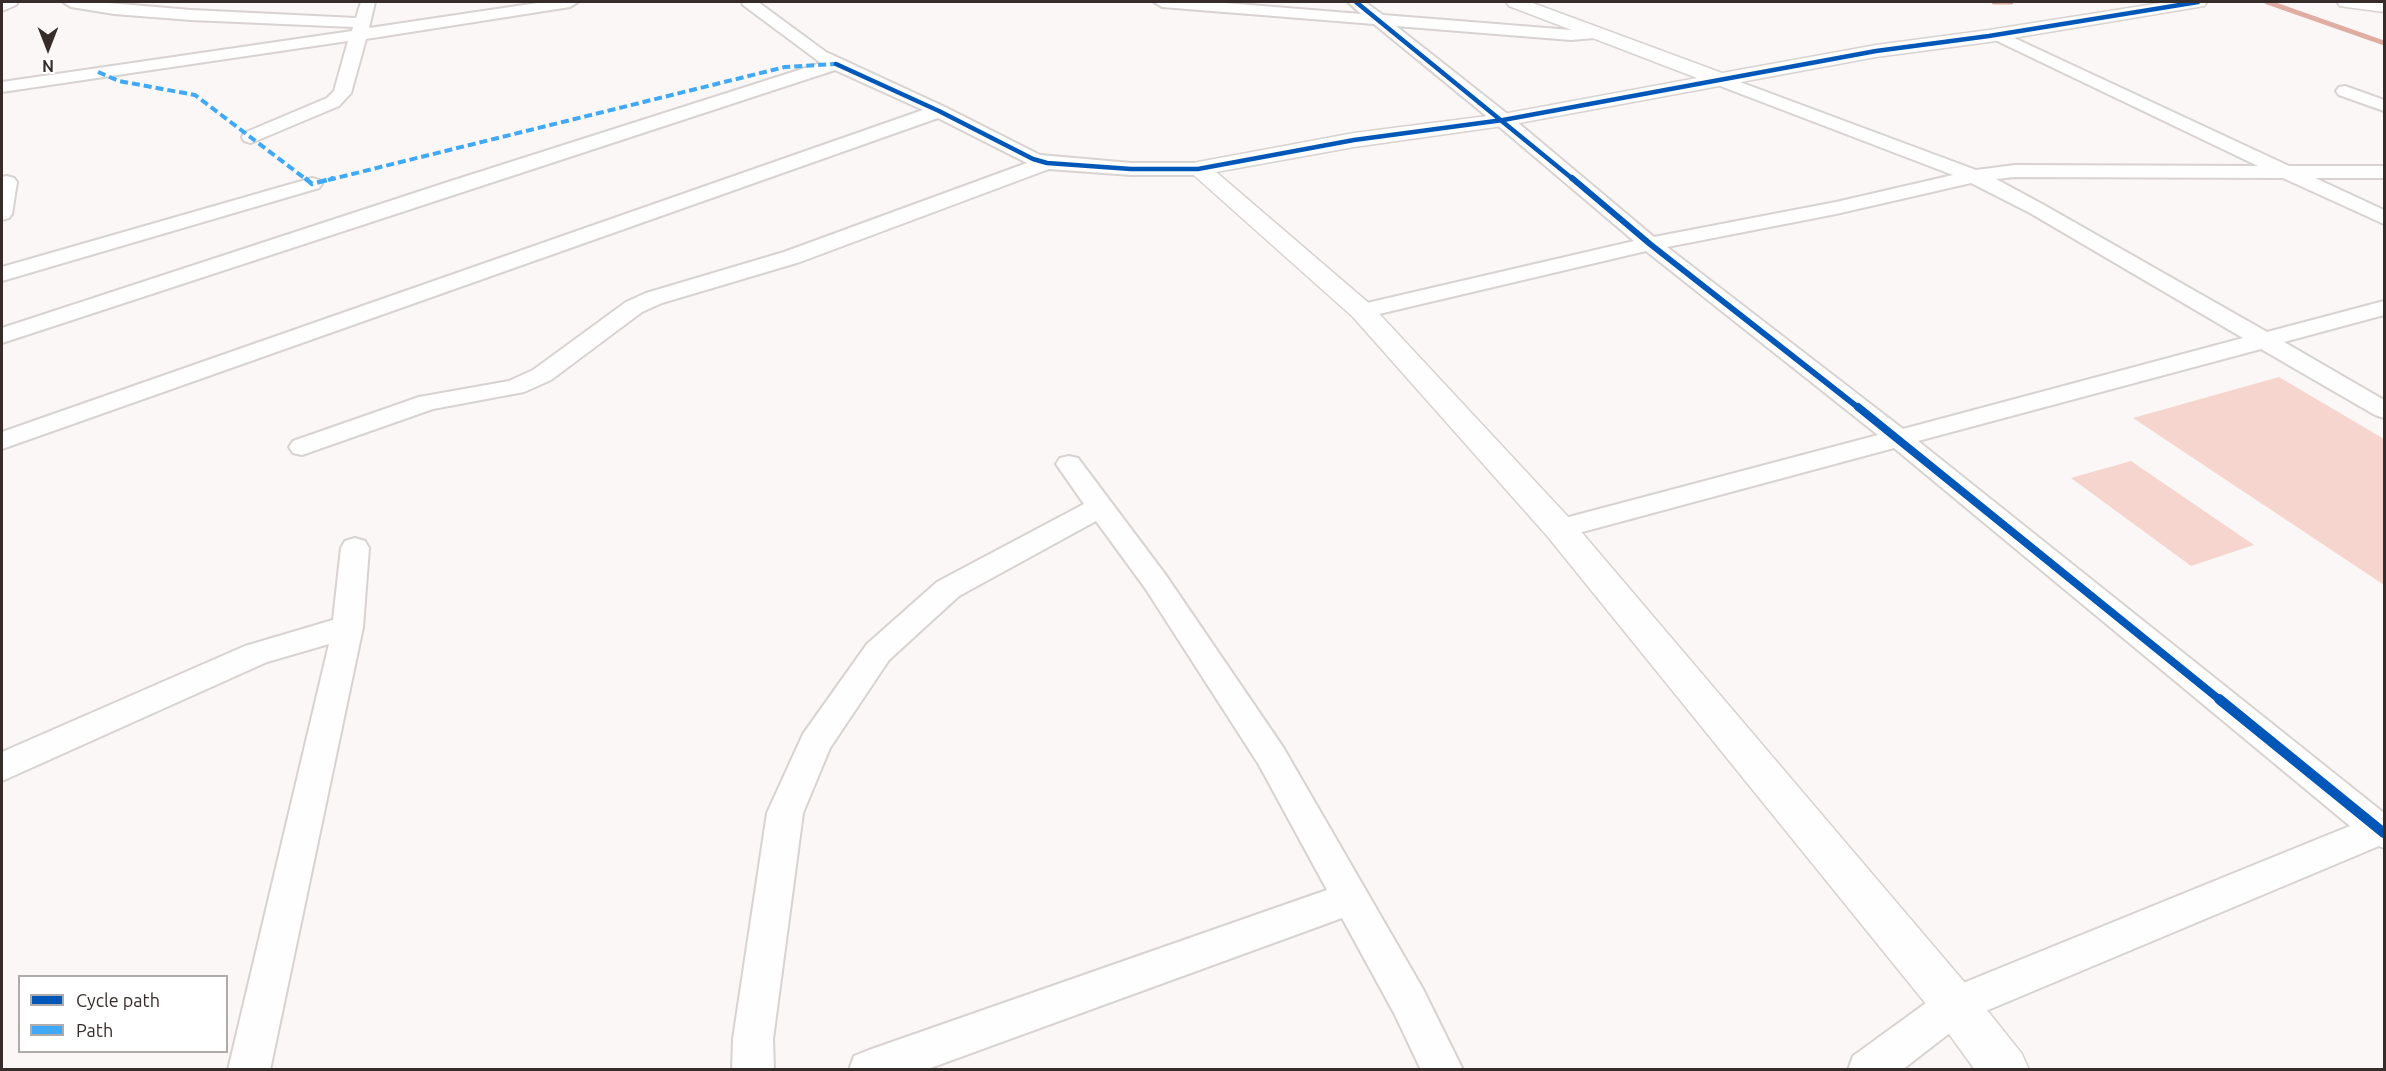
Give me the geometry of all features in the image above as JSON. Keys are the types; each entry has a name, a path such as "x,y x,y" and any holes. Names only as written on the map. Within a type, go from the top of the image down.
{"street":[{"path":"2,6 10,2"},
{"path":"71,2 124,9 360,28"},
{"path":"124,9 139,2"},
{"path":"251,137 333,102 342,93 368,2"},
{"path":"2,87 360,28 439,23 570,2"},
{"path":"749,2 820,56 939,111 1033,159 1047,163 1154,171 1198,169 1354,140 1503,120 1876,51 2198,2"},
{"path":"1162,2 1379,20 1571,34 1600,34"},
{"path":"1356,2 1503,120 1650,244 1898,438 2383,830 1955,1005 1868,1070"},
{"path":"1515,2 1974,176 2037,209 2385,410"},
{"path":"2346,2 2385,5"},
{"path":"2379,2 2385,5"},
{"path":"1997,34 2385,218"},
{"path":"2,336 452,187 836,64"},
{"path":"2346,91 2385,106"},
{"path":"2,441 939,111"},
{"path":"302,447 428,402 515,387 542,375 634,307 654,298 792,257 1047,163"},
{"path":"1198,169 1362,310 1560,529 1955,1005 2005,1070"},
{"path":"1362,310 1650,244 1836,207 1974,176 2016,171 2385,172"},
{"path":"2,214 7,182"},
{"path":"2,274 312,184"},
{"path":"1560,529 2385,308"},
{"path":"1069,464 1155,581 1271,756 1409,1002 1443,1070"},
{"path":"753,1070 753,1040 784,813 815,743 878,652 948,589 1101,507"},
{"path":"249,1070 348,627 355,548"},
{"path":"2,767 256,654 348,627"},
{"path":"869,1070 1351,898"}],"shaded area":[{"path":"2279,377 2384,439 2384,585 2133,418"},
{"path":"2131,461 2254,545 2191,566 2071,478"}],"waterway":[{"path":"1994,2 2011,2"},
{"path":"2267,2 2384,43"}],"marked path":[{"path":"98,72 119,81 195,95 312,184 785,67 836,64"}],"cycle path":[{"path":"1356,2 1503,120 1650,244 1898,438 2384,833"},
{"path":"836,64 939,111 1033,159 1047,163 1131,169 1198,169 1354,140 1503,120 1876,51 1989,36 2198,2"}]}
